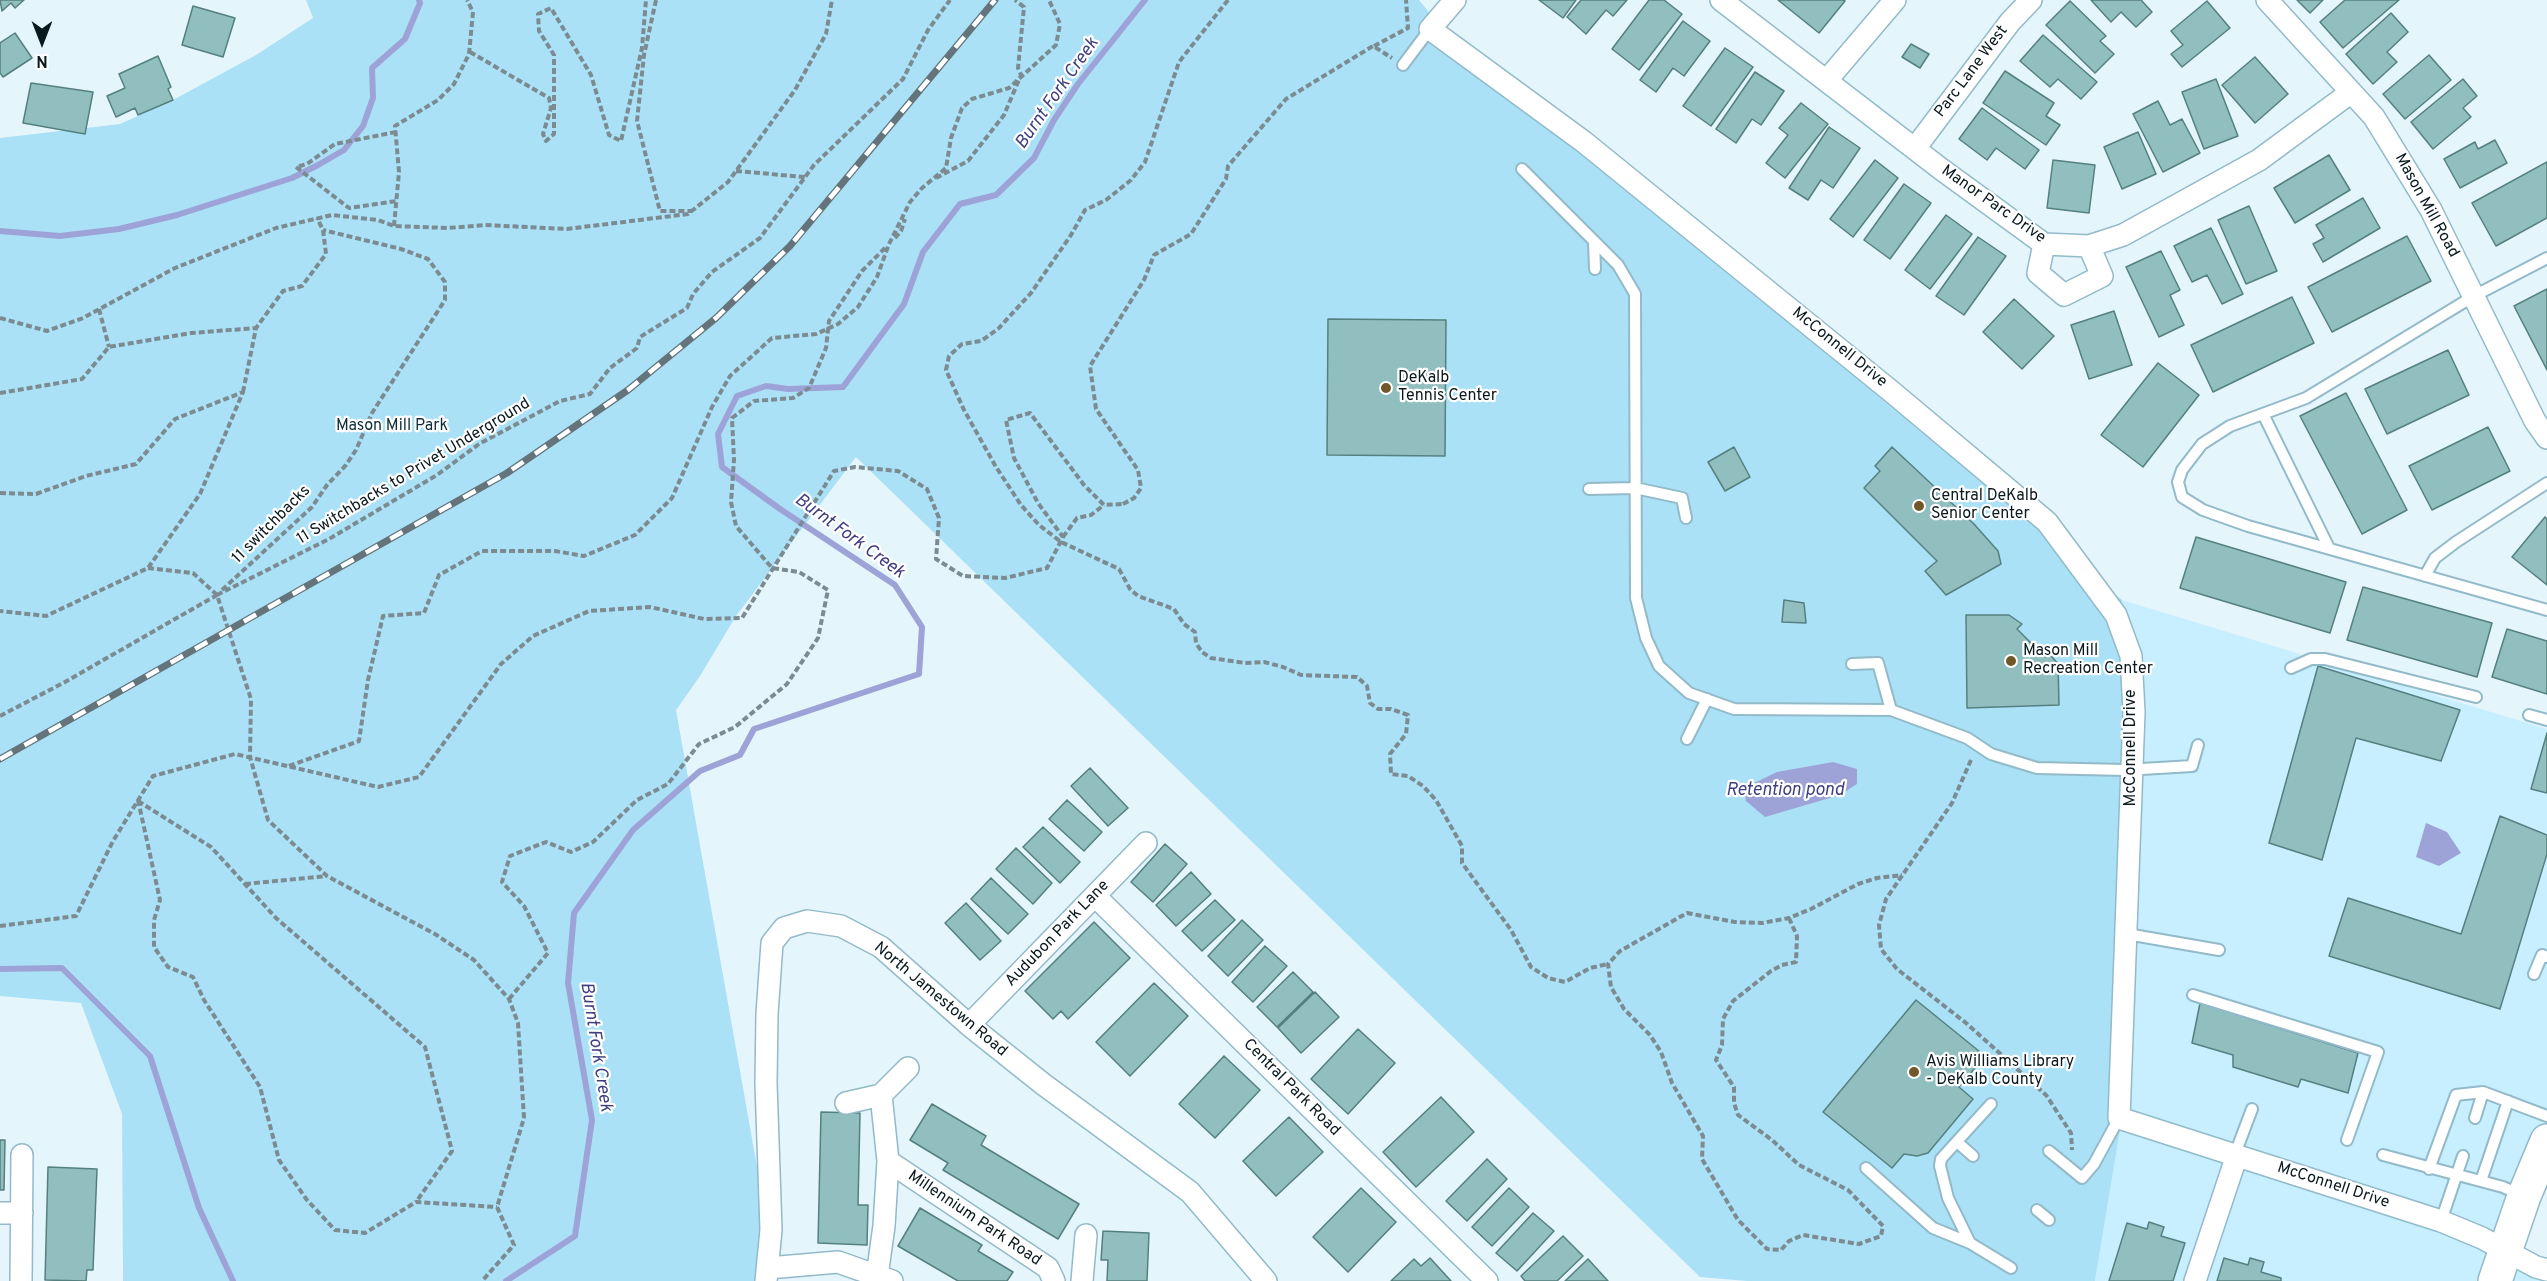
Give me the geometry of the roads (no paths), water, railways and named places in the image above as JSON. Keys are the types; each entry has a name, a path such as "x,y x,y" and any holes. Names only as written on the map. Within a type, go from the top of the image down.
{"main road":[{"path":"2495,1281 2524,1196 2547,1141"}],"street":[{"path":"1430,29 1455,0"},
{"name":"Manor Parc Drive","path":"1721,0 1916,147 1941,169 2044,244 2089,246 2123,235 2259,160 2350,93"},
{"path":"1827,80 1895,0"},
{"name":"Parc Lane West","path":"1916,147 2010,22 2031,0"},
{"name":"Mason Mill Road","path":"2267,0 2374,117 2432,210 2535,421 2547,438"},
{"name":"McConnell Drive","path":"1430,29 1584,142 1892,392 2047,522 2116,615 2131,656 2134,712 2119,1118 2441,1221 2505,1249 2536,1267 2547,1269"},
{"path":"2044,244 2038,273 2064,296 2102,276 2089,246"},
{"name":"Audubon Park Lane","path":"969,1025 1146,843"},
{"name":"Central Park Road","path":"1095,896 1487,1281"},
{"name":"North Jamestown Road","path":"767,1274 771,1230 765,1083 772,944 784,927 807,921 841,926 881,948 969,1025 1043,1084 1190,1192 1253,1277"},
{"path":"846,1103 881,1095 908,1068"},
{"path":"767,1274 838,1262 884,1278 888,1161 881,1095"},
{"path":"2195,1281 2236,1154"},
{"path":"21,1281 22,1155"},
{"name":"Millennium Park Road","path":"888,1161 1048,1268 1053,1281"},
{"path":"0,1212 22,1213"},
{"path":"1082,1281 1086,1235"}],"lane":[{"path":"1403,65 1430,29"},
{"path":"1521,169 1618,264 1635,294 1636,598 1646,638 1659,666 1689,693 1734,708 1891,710 1967,738 1991,754 2010,762 2037,768 2133,769 2192,766 2198,746"},
{"path":"1594,242 1595,269"},
{"path":"2547,258 2474,296 2306,398 2230,426 2202,444 2182,470 2178,482 2182,497 2214,514 2547,610"},
{"path":"2263,414 2329,548"},
{"path":"2425,576 2435,558 2547,483"},
{"path":"1589,489 1635,488 1682,498 1686,518"},
{"path":"2291,668 2311,659 2325,659 2476,697"},
{"path":"1852,664 1878,663 1891,710"},
{"path":"1687,739 1707,699"},
{"path":"2529,715 2547,720"},
{"path":"2127,934 2219,950"},
{"path":"2534,974 2542,956 2547,957"},
{"path":"2193,995 2378,1052 2347,1140"},
{"path":"2475,1118 2482,1092"},
{"path":"2430,1169 2456,1095 2482,1092 2547,1116"},
{"path":"2481,1181 2508,1101"},
{"path":"1970,1243 1948,1198 1940,1167 1941,1159 1991,1104"},
{"path":"2236,1154 2252,1109"},
{"path":"2049,1151 2082,1178 2094,1164 2119,1118"},
{"path":"1957,1142 1973,1156"},
{"path":"2383,1155 2481,1181 2524,1196"},
{"path":"2441,1221 2463,1156"},
{"path":"1866,1168 1933,1228 1970,1243 2011,1268"},
{"path":"2037,1210 2049,1220"}],"water":[{"name":"Retention pond","path":"1833,762 1857,769 1857,784 1840,795 1765,817 1746,801 1744,788 1777,772"},
{"path":"2426,823 2447,832 2461,853 2439,866 2416,857"}],"waterway":[{"path":"0,231 60,236 119,229 177,215 292,178 318,165 344,150 363,126 373,98 372,68 405,39 420,3 419,0"},
{"name":"Burnt Fork Creek","path":"506,1281 575,1236 592,1120 568,983 574,913 633,830 700,771 740,755 754,729 919,674 922,627 895,585 780,509 722,467 718,434 737,396 766,386 788,389 843,387 904,304 923,252 960,204 996,195 1034,158 1054,120 1078,84 1145,0"},
{"name":"Burnt Fork Creek","path":"0,969 62,968 150,1056 199,1208 233,1281"}],"railway":[{"path":"0,759 507,473 628,390 716,318 790,246 995,0"}],"place":[{"name":"DeKalb Tennis Center","path":"1386,388"},
{"name":"Central DeKalb Senior Center","path":"1919,506"},
{"name":"Mason Mill Recreation Center","path":"2011,661"},
{"name":"Avis Williams Library - DeKalb County","path":"1914,1072"}],"park label":[{"name":"Mason Mill Park","path":"392,427"}]}
